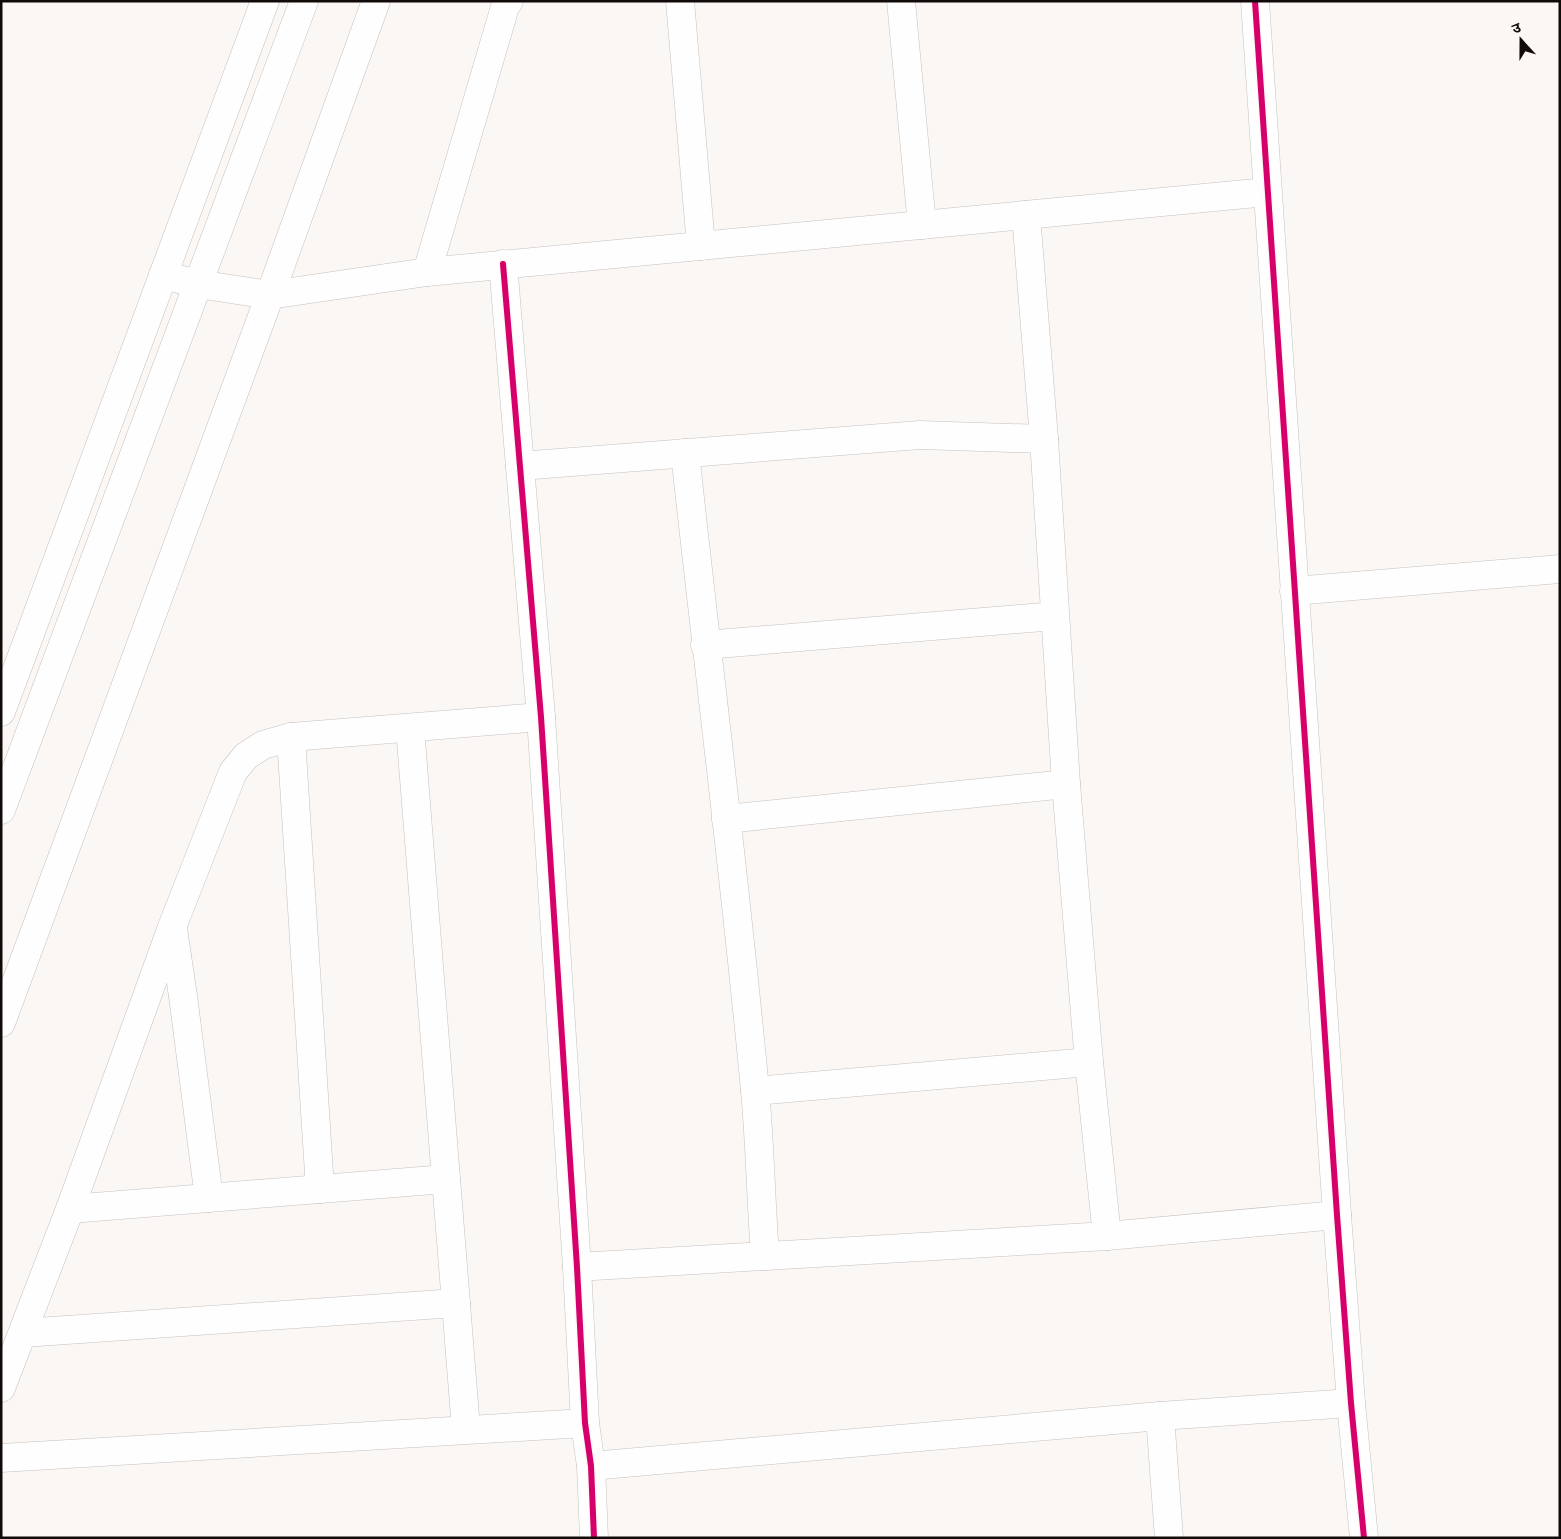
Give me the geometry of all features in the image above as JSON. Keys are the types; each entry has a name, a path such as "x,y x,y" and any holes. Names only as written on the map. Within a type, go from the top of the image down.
{"street":[{"path":"1,712 265,1"},
{"path":"1,810 304,1"},
{"path":"1,1023 270,295 376,1"},
{"path":"427,272 505,7 509,1"},
{"path":"680,1 702,246"},
{"path":"901,1 922,225"},
{"path":"1254,1 1337,1215 1351,1403 1364,1538"},
{"path":"163,275 198,284 270,295 427,272 503,264 1267,192"},
{"path":"1026,215 1044,439 1066,784 1089,1062 1107,1236"},
{"path":"503,264 541,717 577,1267 585,1423 591,1466 594,1538"},
{"path":"520,466 920,435 1044,439"},
{"path":"685,453 755,1092 765,1256"},
{"path":"1294,591 1560,569"},
{"path":"705,645 1055,616"},
{"path":"1,1388 70,1209 172,927 233,772 246,756 263,745 291,737 541,717"},
{"path":"410,728 466,1429"},
{"path":"291,737 320,1189"},
{"path":"726,819 1066,784"},
{"path":"172,927 183,996 208,1198"},
{"path":"755,1092 1089,1062"},
{"path":"70,1209 446,1179"},
{"path":"577,1267 1107,1236 1337,1215"},
{"path":"23,1333 456,1303"},
{"path":"591,1466 1160,1416 1351,1403"},
{"path":"1160,1416 1169,1538"},
{"path":"1,1458 585,1423"}],"cycle path":[{"path":"1255,1 1337,1215 1351,1403 1364,1538"},
{"path":"503,264 541,717 577,1267 585,1423 591,1466 594,1538"}]}
